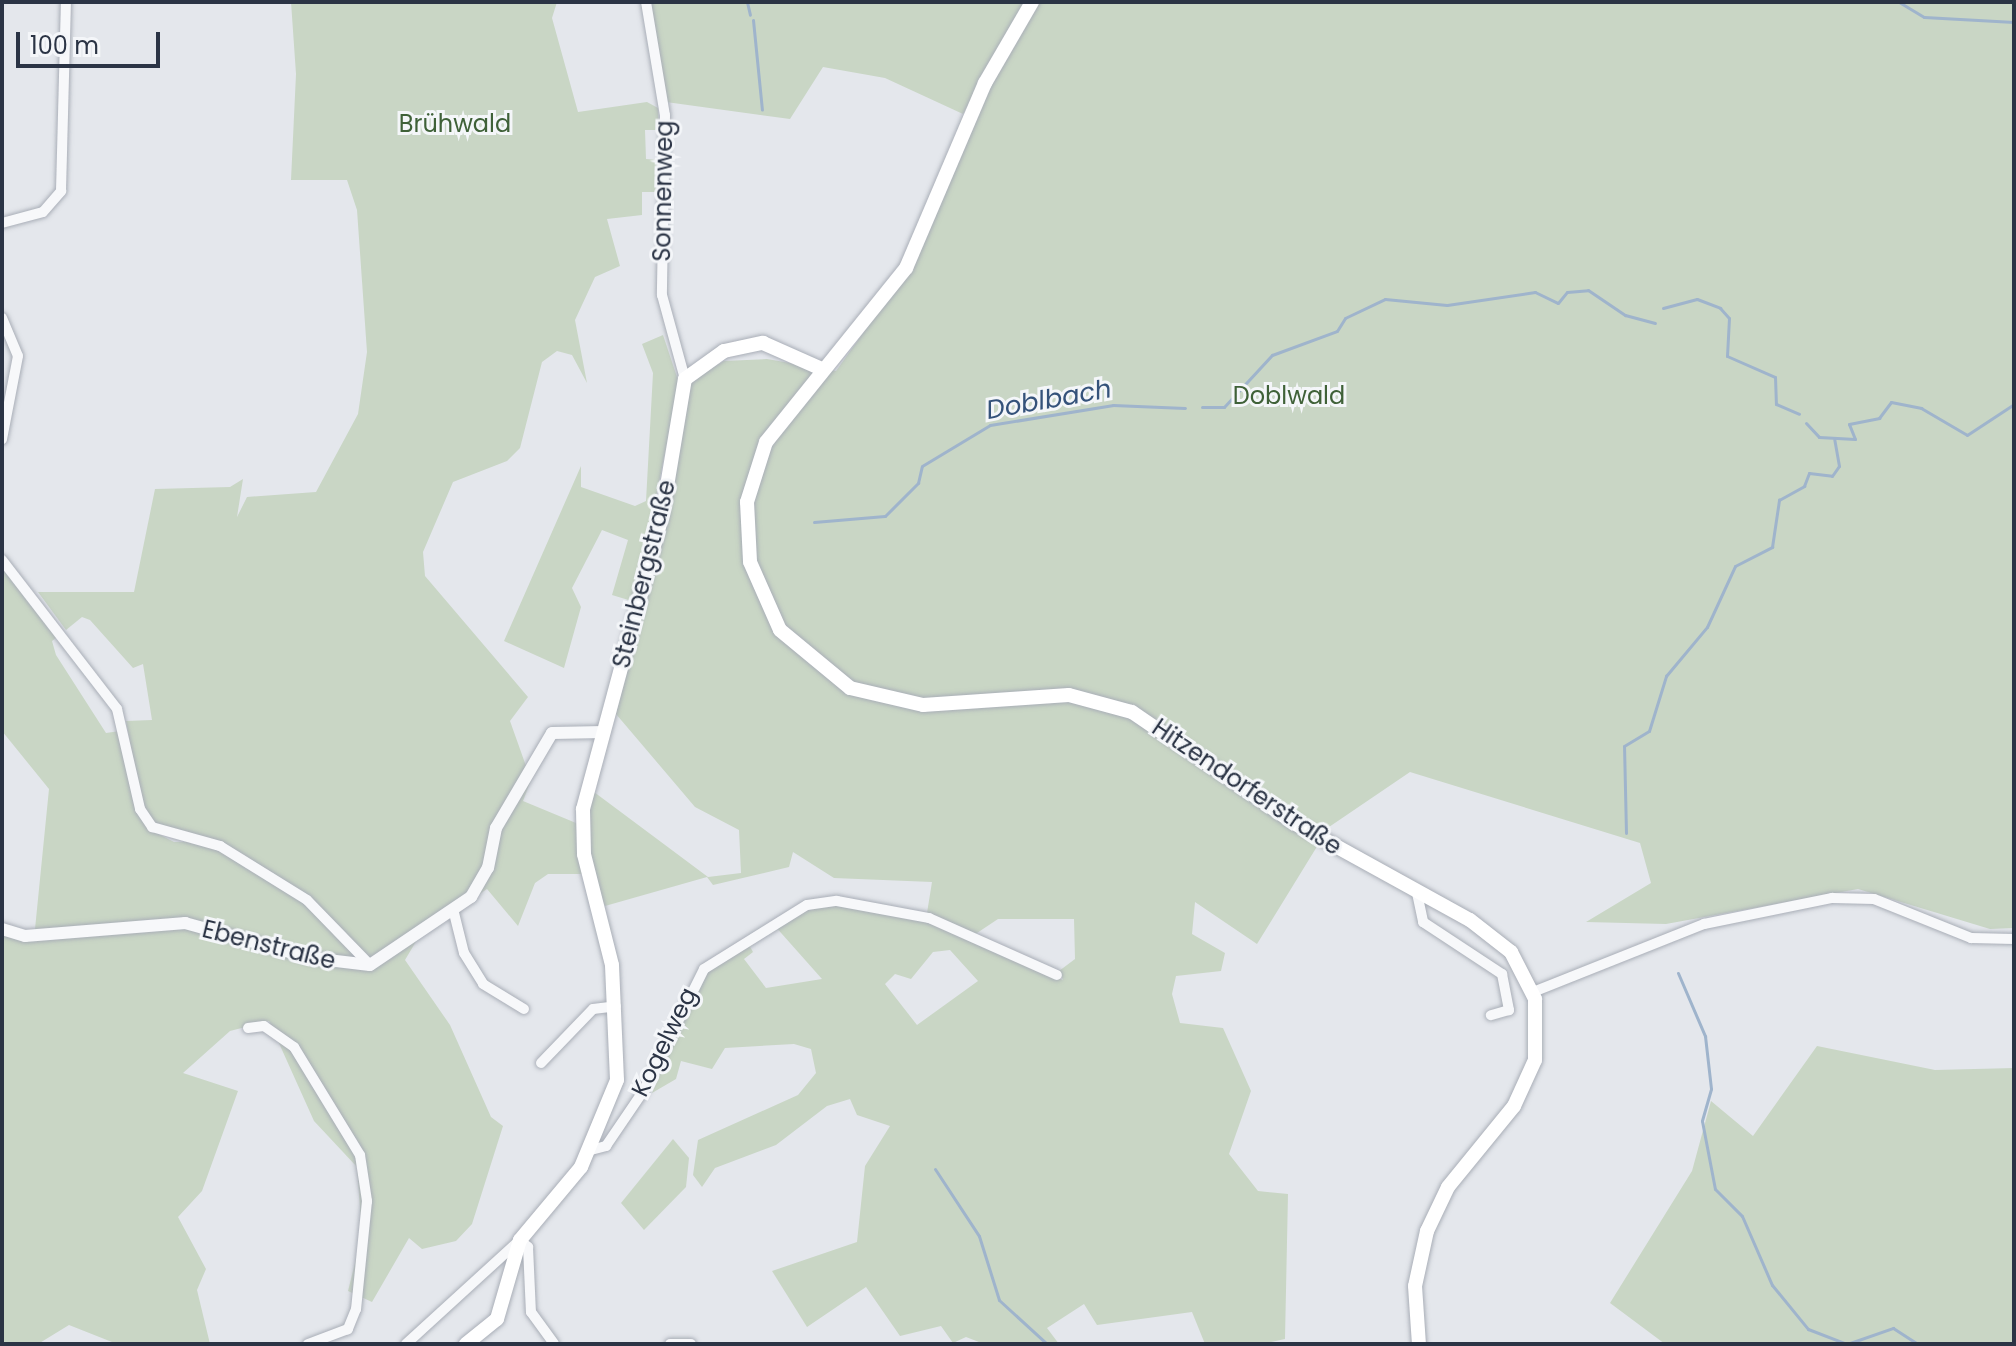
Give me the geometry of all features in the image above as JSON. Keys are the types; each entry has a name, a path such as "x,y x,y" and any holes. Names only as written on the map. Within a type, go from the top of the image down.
{"main road":[{"name":"Hitzendorferstraße","path":"1032,2 985,83 906,268 766,442 746,518 761,596 810,662 850,688 911,704 1054,694 1113,704 1172,733 1294,823 1493,934 1533,992 1539,1032 1530,1074 1448,1187 1422,1245 1415,1286 1419,1344"},
{"path":"685,379 724,351 763,343 822,369"},
{"name":"Steinbergstraße","path":"520,1240 591,1150 617,1080 616,1006 608,935 588,872 583,809 662,516 685,379"},
{"path":"466,1344 497,1319 520,1240"}],"street":[{"path":"2,223 43,212 61,191 66,2"},
{"name":"Sonnenweg","path":"646,2 665,115 662,295 685,379"},
{"path":"2,318 18,356 2,439"},
{"path":"2,560 117,709 140,809 152,827 220,846 307,900 370,965"},
{"name":"Ebenstraße","path":"2,929 25,936 185,923 269,949 370,965 453,909 479,887 496,828 552,733 604,732"},
{"path":"1417,893 1423,922 1502,974 1509,1010 1491,1015"},
{"path":"1533,992 1693,927 1832,898 1874,899 1971,938 2014,939"},
{"name":"Kogelweg","path":"591,1150 606,1146 644,1090 704,969 807,905 837,901 929,918 1057,975"},
{"path":"453,909 464,953 483,984 524,1009"},
{"path":"541,1063 593,1009 616,1006"},
{"path":"248,1028 264,1026 294,1047 360,1155 367,1201 356,1309 348,1329 308,1344"},
{"path":"406,1344 520,1240 528,1247 531,1312 554,1344"},
{"path":"670,1344 691,1344"}],"green space":[{"name":"Brühwald","path":"291,2 557,2 552,18 578,112 647,102 658,108 659,130 645,130 646,159 658,160 659,192 642,192 642,215 607,219 620,266 595,277 575,320 587,383 572,355 557,351 542,362 520,448 507,461 453,482 423,552 425,576 528,697 510,721 531,780 523,801 576,823 583,874 548,874 535,883 518,926 487,889 421,933 405,960 450,1025 491,1117 503,1126 472,1224 456,1241 422,1249 409,1238 372,1302 348,1291 362,1235 357,1167 314,1121 269,1021 230,1031 183,1073 238,1091 202,1191 178,1217 206,1269 197,1290 210,1344 117,1344 69,1325 38,1344 2,1344 2,932 34,939 49,789 2,731 2,564 61,634 52,641 56,655 106,733 120,731 133,801 147,828 174,842 214,841 151,822 142,808 126,721 152,720 143,664 133,668 90,620 82,617 66,630 38,592 134,592 155,489 230,487 243,479 237,517 247,497 316,492 358,414 367,352 357,210 347,180 291,180 296,74"},
{"path":"640,2 1025,2 963,114 885,78 823,67 790,119 666,102"},
{"name":"Doblwald","path":"1040,2 2014,2 2014,928 1990,929 1858,889 1666,924 1586,922 1651,883 1640,843 1410,772 1329,827 1257,944 1195,902 1192,934 1225,953 1221,971 1176,976 1172,994 1180,1023 1223,1028 1251,1091 1229,1154 1258,1191 1288,1194 1285,1339 1262,1344 1205,1344 1192,1312 1097,1325 1084,1304 1047,1328 1059,1344 984,1344 966,1337 953,1343 941,1326 900,1336 866,1287 807,1327 772,1271 857,1242 865,1166 890,1126 857,1115 850,1099 827,1106 776,1145 715,1168 702,1187 693,1175 698,1140 798,1095 816,1073 811,1049 794,1044 725,1048 712,1069 681,1061 676,1079 652,1093 705,971 749,945 753,952 744,959 766,988 822,979 774,925 824,903 915,917 1063,980 1059,971 1075,959 1074,919 998,919 974,935 927,913 932,882 834,878 793,852 789,867 713,885 707,877 605,906 595,882 586,824 594,792 708,877 741,873 739,830 695,807 616,714 688,382 724,361 767,359 836,371 913,263 1001,59","holes":["950,950 978,981 917,1025 885,984 895,974 911,979 933,952"]},
{"path":"663,335 679,383 635,602 612,595 628,540 602,530 572,588 581,607 564,668 504,641 581,466 581,487 635,506 646,501 653,373 642,344"},
{"path":"1817,1046 1935,1070 2014,1068 2014,1344 1665,1344 1610,1303 1692,1171 1711,1101 1753,1136"},
{"path":"673,1139 689,1158 686,1187 644,1230 621,1203"}],"waterway":[{"path":"747,2 750,15"},
{"path":"1899,2 1924,17 2014,22"},
{"path":"753,20 762,110"},
{"name":"Doblbach","path":"1202,407 1224,407 1272,355 1337,331 1345,318 1385,299 1447,305 1535,292 1558,303 1567,292 1588,290 1625,315 1655,323"},
{"name":"Doblbach","path":"1663,308 1697,299 1720,308 1729,318 1727,356 1775,377 1776,404 1799,414"},
{"name":"Doblbach","path":"1806,423 1819,437 1855,439 1849,424 1879,418 1891,402 1921,408 1967,435 2014,404"},
{"name":"Doblbach","path":"814,522 885,516 918,483 922,466 990,425 1113,405 1185,408"},
{"path":"1626,833 1624,746 1649,731 1666,676 1707,627 1735,566 1772,547 1779,500 1804,486 1809,473 1832,476 1839,466 1834,439"},
{"path":"1678,973 1705,1036 1711,1089 1702,1121 1715,1189 1742,1216 1772,1285 1808,1329 1847,1344"},
{"path":"935,1169 979,1236 999,1300 1047,1344"},
{"path":"1847,1344 1893,1328 1918,1344"}]}
